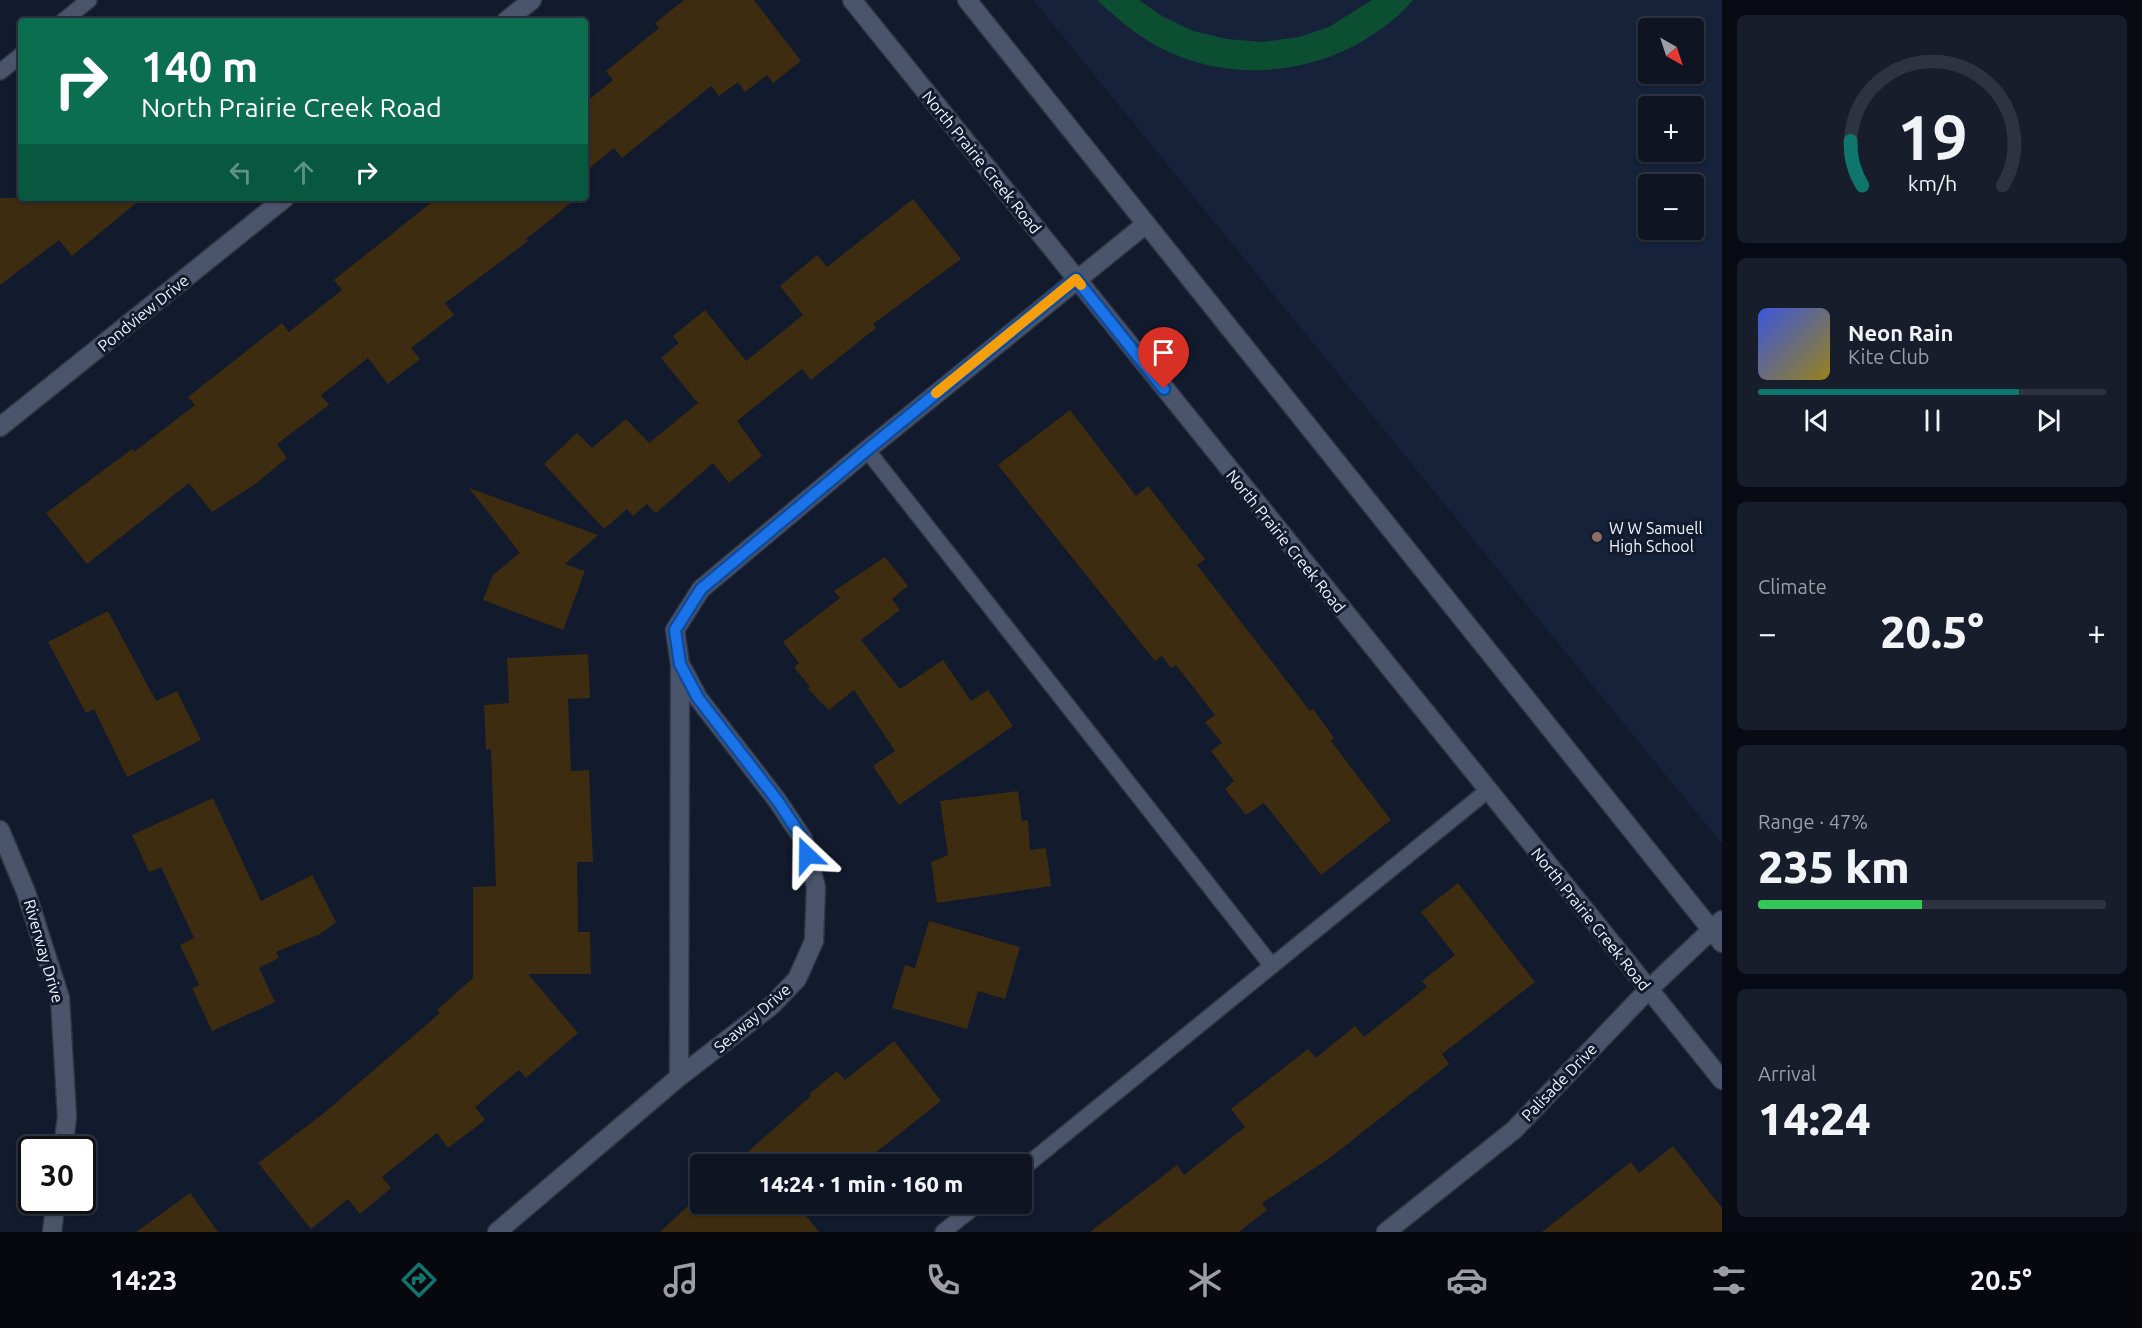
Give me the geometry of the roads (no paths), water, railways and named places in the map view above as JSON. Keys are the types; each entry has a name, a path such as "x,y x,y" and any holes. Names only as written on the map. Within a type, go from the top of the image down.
{"street":[{"path":"510,18 532,0"},
{"name":"North Prairie Creek Road","path":"852,0 1722,1080"},
{"path":"967,0 1718,931"},
{"name":"Pondview Drive","path":"0,427 281,201"},
{"name":"Seaway Drive","path":"679,1077 680,664 675,630 701,589 867,450 1146,224"},
{"name":"Seaway Drive","path":"496,1232 679,1077 771,1006 797,979 814,941 816,887 803,839 777,800 698,698 680,664"},
{"name":"Riverway Drive","path":"0,830 26,892 60,998 67,1117 65,1136"},
{"name":"Palisade Drive","path":"1386,1232 1514,1130 1648,990 1718,931"},
{"path":"52,1232 54,1214"}],"lane":[{"path":"67,18 89,0"},
{"path":"0,72 18,57"},
{"path":"867,450 1272,966"},
{"path":"1032,1161 1488,791"},
{"path":"943,1232 965,1214"}],"place":[{"name":"W W Samuell High School","path":"1597,537"}]}
